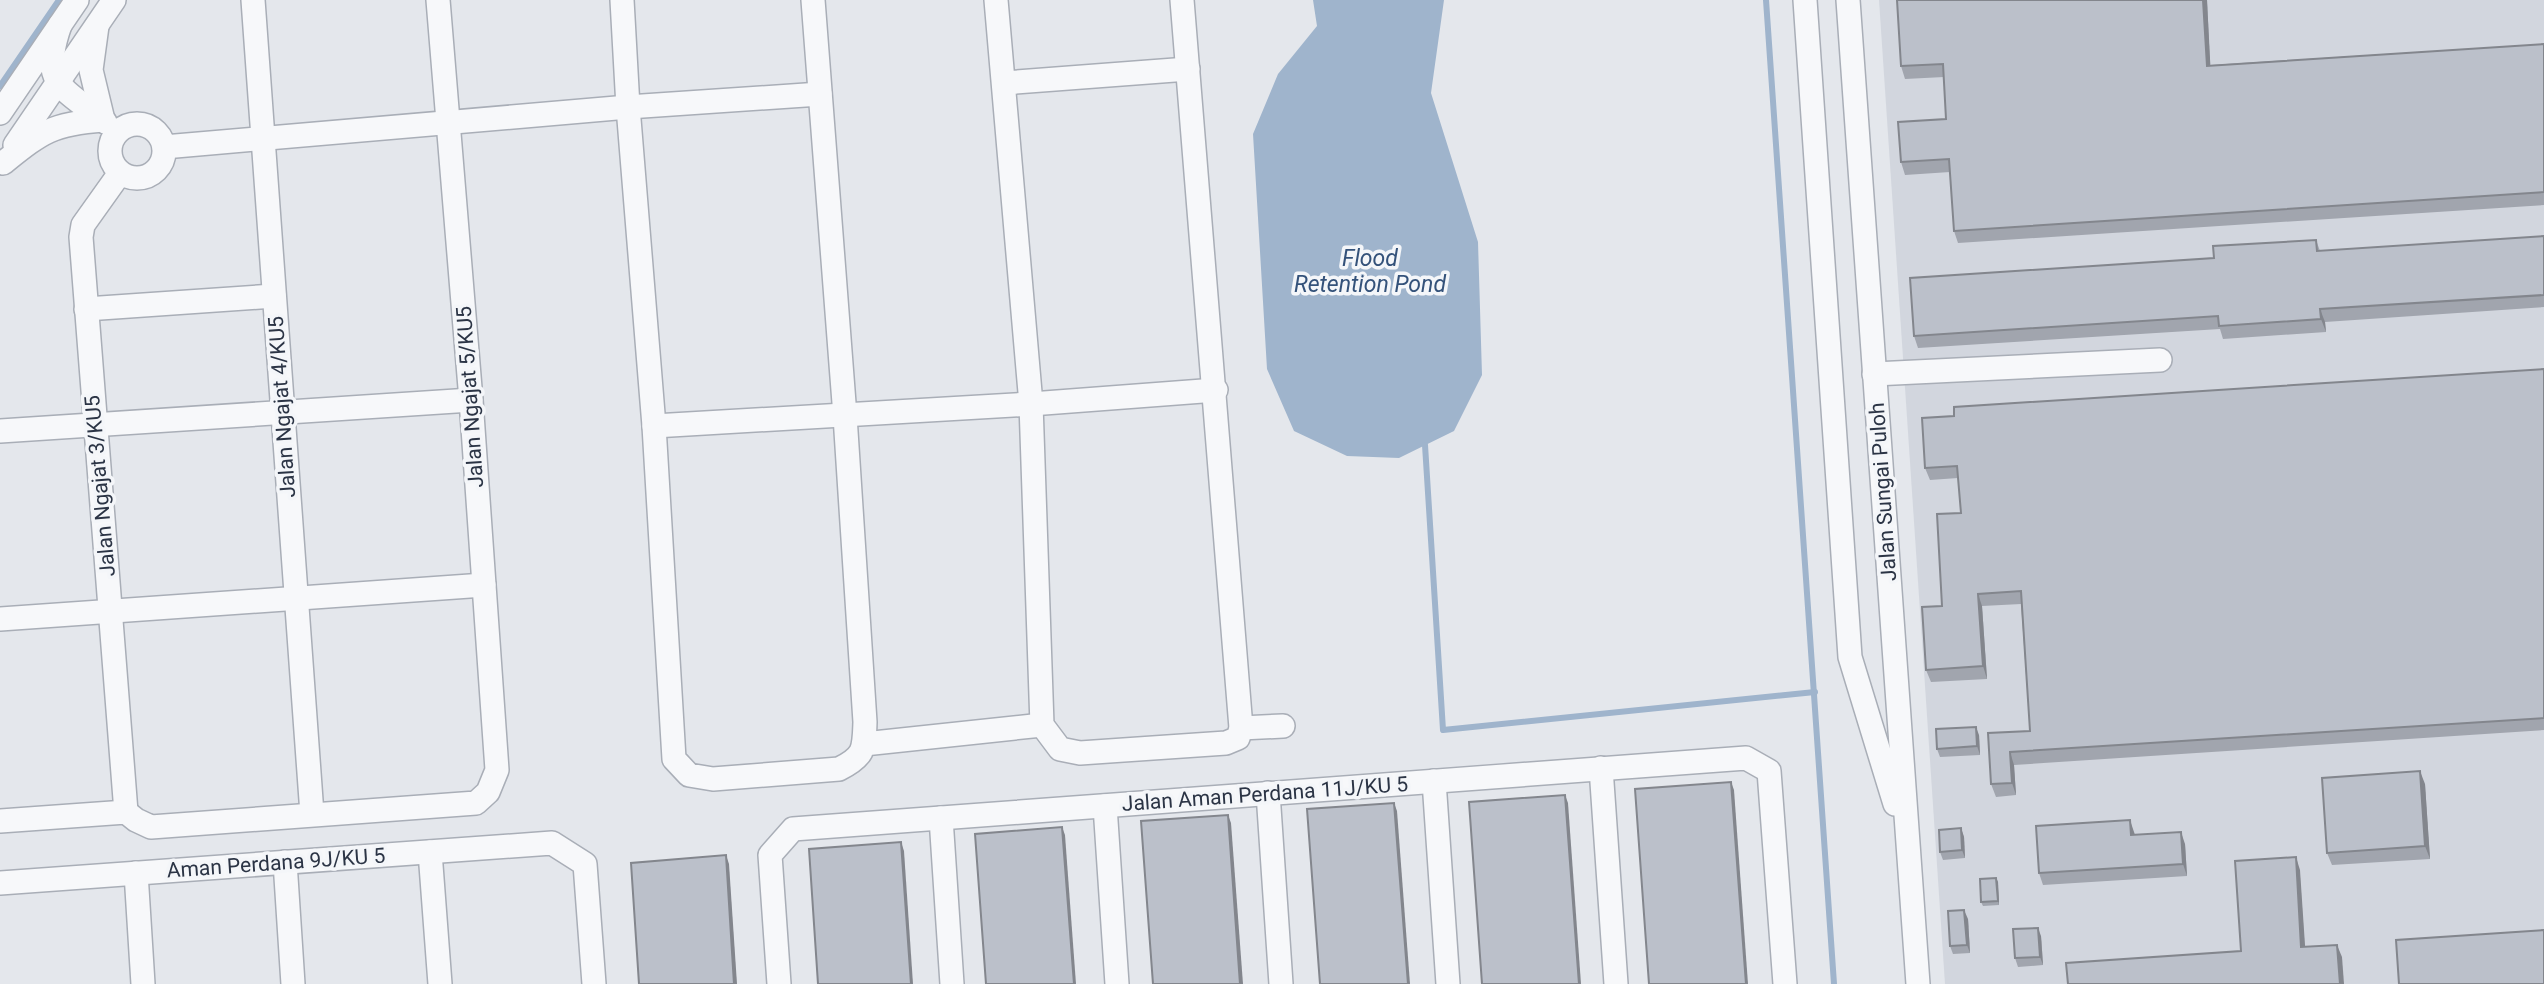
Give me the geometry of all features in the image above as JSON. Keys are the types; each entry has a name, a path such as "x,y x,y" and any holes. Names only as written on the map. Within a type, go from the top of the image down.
{"street":[{"path":"1,111 78,0"},
{"path":"1,165 114,0"},
{"name":"Jalan Ngajat 4/KU5","path":"253,0 312,814"},
{"name":"Jalan Ngajat 5/KU5","path":"312,814 476,803 488,792 497,770 471,400 438,0"},
{"path":"622,0 674,759 689,775 713,779 839,769 856,760 864,744 865,722 845,416 813,0"},
{"path":"996,0 1031,404 1042,725 1060,750 1080,754 1226,743 1238,738 1241,728 1216,390 1182,0"},
{"path":"1805,0 1850,657 1908,844"},
{"name":"Jalan Sungai Puloh","path":"1848,0 1918,984"},
{"path":"60,25 51,65 58,83 110,126"},
{"path":"1,165 33,139 55,126 110,126 123,127 141,124 156,131 164,147 160,165 147,177 138,179 120,173 110,158 110,126 92,70 97,26"},
{"path":"1004,83 1188,69"},
{"path":"1,111 42,83 58,83"},
{"path":"164,147 628,107 820,94"},
{"name":"Jalan Ngajat 3/KU5","path":"120,173 83,225 81,237 126,811"},
{"path":"86,309 274,296"},
{"path":"1874,374 2160,360"},
{"path":"653,426 845,416 1216,390"},
{"path":"0,431 471,400"},
{"path":"0,619 484,585"},
{"path":"864,744 1042,725"},
{"path":"1241,728 1283,726"},
{"name":"Jalan Aman Perdana 11J/KU 5","path":"779,984 770,855 793,829 1746,758 1769,771 1785,984"},
{"path":"1601,768 1616,984"},
{"path":"1434,781 1448,984"},
{"path":"1268,793 1281,984"},
{"path":"1105,806 1117,984"},
{"path":"0,821 126,811 136,820 151,827 312,814"},
{"path":"941,818 952,984"},
{"name":"Aman Perdana 9J/KU 5","path":"0,883 552,843 585,864 594,984"},
{"path":"430,852 440,984"},
{"path":"285,862 293,984"},
{"path":"136,873 143,984"}],"shaded area":[{"path":"1879,0 2544,0 2544,984 1945,984"}],"water":[{"name":"Flood Retention Pond","path":"1313,0 1444,0 1431,93 1478,242 1482,375 1454,431 1399,458 1347,456 1294,431 1267,369 1253,134 1278,74 1317,26"}],"building":[{"path":"1897,0 2203,0 2207,66 2544,44 2544,192 1954,231 1949,159 1901,162 1898,122 1946,119 1943,64 1901,66"},
{"path":"2544,236 2544,295 2320,309 2321,319 2219,326 2218,316 1914,336 1910,278 2214,258 2213,246 2316,240 2317,251"},
{"path":"2544,369 2544,718 2010,752 2012,783 1991,784 1988,733 2030,731 2021,591 1978,594 1983,666 1926,670 1922,607 1942,606 1937,514 1961,513 1957,466 1925,468 1922,418 1954,416 1954,407"},
{"path":"1976,727 1977,746 1937,749 1936,729"},
{"path":"2420,771 2425,846 2327,853 2322,778"},
{"path":"1731,782 1746,984 1649,984 1635,789"},
{"path":"1565,795 1579,984 1482,984 1469,802"},
{"path":"1394,803 1408,984 1320,984 1307,809"},
{"path":"1228,815 1240,984 1153,984 1141,821"},
{"path":"2130,820 2131,835 2181,832 2183,864 2039,873 2036,826"},
{"path":"1062,827 1074,984 986,984 975,834"},
{"path":"1961,828 1962,850 1940,852 1939,830"},
{"path":"901,842 911,984 818,984 809,849"},
{"path":"726,855 734,984 639,984 631,863"},
{"path":"2296,857 2301,947 2337,945 2340,984 2068,984 2066,963 2241,951 2235,861"},
{"path":"1996,878 1998,901 1981,902 1980,879"},
{"path":"1964,910 1967,945 1950,946 1948,911"},
{"path":"2038,928 2040,957 2015,958 2013,929"},
{"path":"2544,930 2544,984 2399,984 2396,940"}],"waterway":[{"path":"0,86 59,0"},
{"path":"1766,0 1834,984"},
{"path":"1425,445 1443,730 1815,692"}]}
